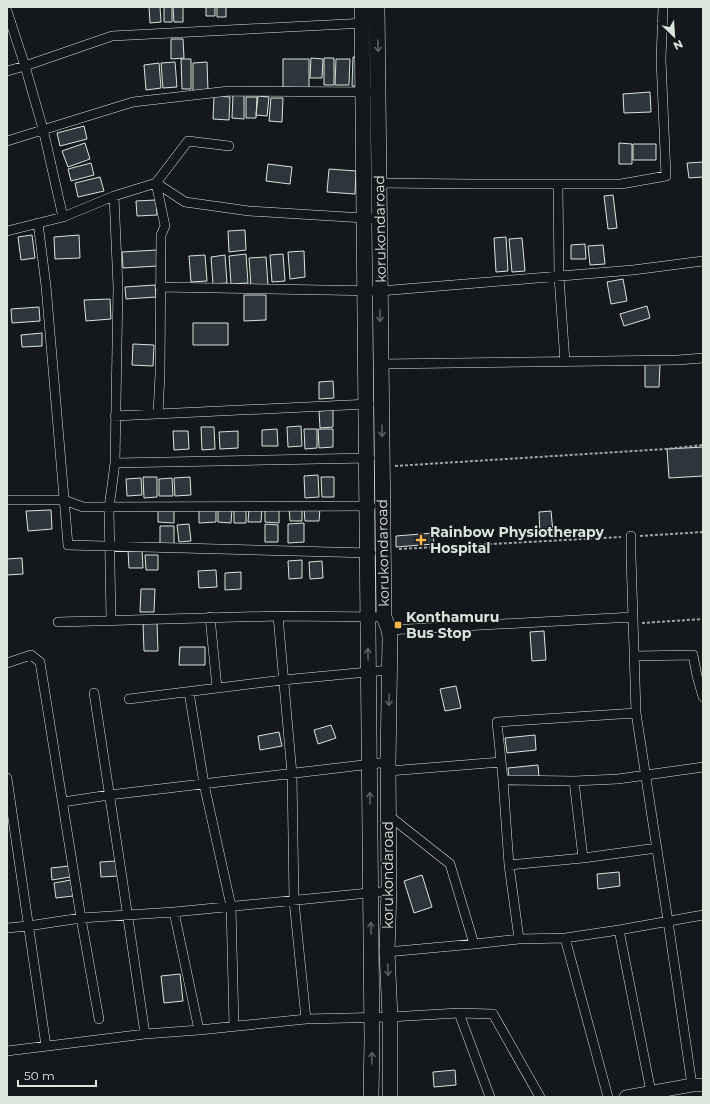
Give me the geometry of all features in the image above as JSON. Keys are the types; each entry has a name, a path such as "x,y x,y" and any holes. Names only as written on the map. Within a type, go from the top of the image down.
{"main road":[{"path":"362,7 372,1017 370,1097"},
{"name":"korukondaroad","path":"377,7 382,506 389,670 389,890 387,952 390,1017 390,1097"},
{"path":"626,1097 651,1092 676,1093 697,1085"}],"street":[{"path":"379,182 473,184 621,184 666,176 662,59 663,7"},
{"path":"7,11 43,129 63,217"},
{"path":"7,71 112,36 378,22"},
{"path":"7,141 133,102 229,90 378,92"},
{"path":"7,230 63,217 114,196 156,182 188,141 229,146"},
{"path":"156,182 185,202 248,211 380,219"},
{"path":"156,182 164,226 161,235 160,374 158,414"},
{"path":"558,184 559,277 565,362"},
{"path":"111,620 109,507 115,463 118,287 114,196"},
{"path":"38,223 46,286 68,545 383,553"},
{"path":"160,287 380,291 559,277 633,270 703,261"},
{"path":"381,364 678,360 703,358"},
{"path":"115,416 381,404"},
{"path":"115,463 366,458 382,462"},
{"path":"7,500 64,500 83,507 382,506"},
{"path":"631,536 636,714 668,921 697,1085"},
{"path":"58,622 278,616 368,617 386,623 633,616"},
{"path":"278,616 292,774 294,901 306,1019"},
{"path":"210,617 216,688"},
{"path":"7,663 31,655 40,662 81,918 99,1019"},
{"path":"634,656 693,655 703,697"},
{"path":"129,699 283,680 389,670"},
{"path":"189,692 204,784 232,906 234,1026"},
{"path":"94,693 145,1034"},
{"path":"519,939 509,865 497,722 636,714"},
{"path":"62,802 109,795 369,765 388,767 501,762"},
{"path":"503,780 574,782 618,779 703,767"},
{"path":"7,778 46,1046"},
{"path":"574,782 583,858"},
{"path":"388,815 450,864 474,944"},
{"path":"509,865 583,858 657,848"},
{"path":"7,928 81,918 174,912 294,901 389,890"},
{"path":"174,912 199,1030"},
{"path":"387,952 519,939 565,938 703,915"},
{"path":"619,930 651,1092"},
{"path":"565,938 608,1097"},
{"path":"7,1050 145,1034 306,1019 390,1017 459,1013 493,1014 540,1097"},
{"path":"459,1013 490,1097"}],"path":[{"path":"382,462 666,449 703,445"},
{"path":"399,549 703,532"}],"building":[{"path":"149,7 160,7 161,22 150,23"},
{"path":"164,7 172,7 172,22 164,22"},
{"path":"173,7 183,7 183,22 174,22"},
{"path":"206,7 215,7 215,16 206,16"},
{"path":"217,7 226,7 226,17 217,17"},
{"path":"171,39 183,39 184,58 171,59"},
{"path":"353,57 367,58 366,87 352,86"},
{"path":"311,58 323,59 322,78 310,78"},
{"path":"324,58 334,58 334,85 324,85"},
{"path":"181,59 191,59 191,89 182,89"},
{"path":"283,59 309,59 309,88 283,87"},
{"path":"336,59 350,59 349,85 335,85"},
{"path":"175,62 177,87 163,88 161,63"},
{"path":"207,62 208,91 193,91 193,63"},
{"path":"159,63 161,88 146,90 144,65"},
{"path":"650,92 651,112 624,113 623,94"},
{"path":"233,95 244,95 244,119 232,118"},
{"path":"214,96 230,97 229,120 213,119"},
{"path":"258,96 269,97 267,116 256,115"},
{"path":"246,97 257,97 256,118 246,118"},
{"path":"271,98 283,98 282,122 269,121"},
{"path":"84,126 87,139 60,146 57,133"},
{"path":"85,143 90,159 68,167 62,151"},
{"path":"619,143 632,144 632,164 619,164"},
{"path":"633,144 656,144 656,160 633,160"},
{"path":"703,162 703,177 689,178 687,163"},
{"path":"91,163 94,175 71,181 68,169"},
{"path":"268,164 292,167 290,184 266,181"},
{"path":"329,169 356,171 355,194 327,192"},
{"path":"100,177 104,191 78,197 75,183"},
{"path":"613,195 617,228 608,229 604,196"},
{"path":"156,200 157,215 137,216 136,201"},
{"path":"245,230 246,250 229,252 228,231"},
{"path":"32,235 35,258 21,260 18,237"},
{"path":"79,235 80,258 55,259 54,237"},
{"path":"506,237 508,271 496,272 494,238"},
{"path":"522,238 525,271 512,272 509,239"},
{"path":"585,244 586,259 571,259 571,245"},
{"path":"603,245 605,264 590,265 588,246"},
{"path":"157,250 158,266 123,268 122,252"},
{"path":"304,251 305,277 290,279 288,252"},
{"path":"246,254 248,283 231,284 229,256"},
{"path":"283,254 285,281 272,282 270,255"},
{"path":"205,255 207,281 191,282 189,256"},
{"path":"225,255 227,283 213,284 211,257"},
{"path":"266,257 268,285 251,286 249,258"},
{"path":"623,279 627,301 611,304 607,282"},
{"path":"155,285 156,297 126,299 125,287"},
{"path":"244,295 266,295 266,320 244,321"},
{"path":"110,299 111,319 86,321 84,300"},
{"path":"647,306 650,318 624,326 620,314"},
{"path":"39,307 40,321 12,323 11,309"},
{"path":"193,323 228,323 228,345 193,345"},
{"path":"42,333 42,346 22,347 21,335"},
{"path":"133,344 154,345 153,366 132,365"},
{"path":"645,364 660,364 659,387 645,387"},
{"path":"333,381 334,398 319,399 319,382"},
{"path":"333,410 333,427 320,428 319,411"},
{"path":"301,426 302,446 288,447 287,427"},
{"path":"201,427 214,427 215,449 202,450"},
{"path":"277,429 278,446 262,446 262,430"},
{"path":"304,429 317,429 317,448 305,449"},
{"path":"318,429 333,429 333,447 319,448"},
{"path":"173,431 188,431 189,449 174,450"},
{"path":"238,431 238,448 220,449 219,432"},
{"path":"703,447 703,476 669,478 667,449"},
{"path":"318,475 319,497 305,498 304,476"},
{"path":"143,477 157,477 157,497 144,498"},
{"path":"190,477 191,495 175,496 174,478"},
{"path":"321,477 334,477 334,497 322,497"},
{"path":"141,478 142,495 127,496 126,479"},
{"path":"172,478 173,496 159,496 159,479"},
{"path":"265,507 279,508 279,523 265,522"},
{"path":"289,507 302,507 302,521 290,521"},
{"path":"199,508 216,508 216,522 199,523"},
{"path":"218,508 232,508 231,523 218,522"},
{"path":"249,508 262,508 261,522 248,522"},
{"path":"304,508 320,508 319,521 305,521"},
{"path":"158,509 174,509 174,523 158,522"},
{"path":"234,509 246,509 246,523 234,523"},
{"path":"51,510 52,529 28,531 26,511"},
{"path":"551,511 553,532 540,533 539,512"},
{"path":"304,523 304,542 288,543 288,524"},
{"path":"189,524 191,541 179,542 177,525"},
{"path":"265,524 278,525 278,542 265,542"},
{"path":"160,526 174,526 174,544 160,544"},
{"path":"433,533 434,544 396,547 396,536"},
{"path":"142,549 143,568 129,568 128,550"},
{"path":"145,555 158,555 158,570 146,570"},
{"path":"22,558 23,574 7,575 7,559"},
{"path":"302,560 302,578 289,579 288,561"},
{"path":"322,561 323,578 310,579 309,562"},
{"path":"216,570 217,587 199,588 198,571"},
{"path":"241,572 241,589 225,590 225,573"},
{"path":"141,589 155,589 154,612 140,612"},
{"path":"157,622 158,651 144,651 143,623"},
{"path":"544,631 546,660 532,661 530,632"},
{"path":"180,647 205,647 205,665 179,665"},
{"path":"456,686 461,708 445,711 440,689"},
{"path":"331,725 336,738 318,744 314,730"},
{"path":"279,732 282,746 260,750 258,736"},
{"path":"535,735 536,750 507,753 505,738"},
{"path":"538,765 539,777 509,780 508,768"},
{"path":"117,861 118,876 101,877 100,862"},
{"path":"69,866 70,877 52,880 51,868"},
{"path":"619,872 620,886 598,889 597,874"},
{"path":"422,875 432,907 414,913 404,881"},
{"path":"71,880 73,896 56,898 54,883"},
{"path":"180,974 183,1001 164,1003 161,976"},
{"path":"455,1070 456,1085 434,1087 433,1072"}],"place":[{"name":"Rainbow Physiotherapy Hospital","path":"421,540"},
{"name":"Konthamuru Bus Stop","path":"398,625"}]}
